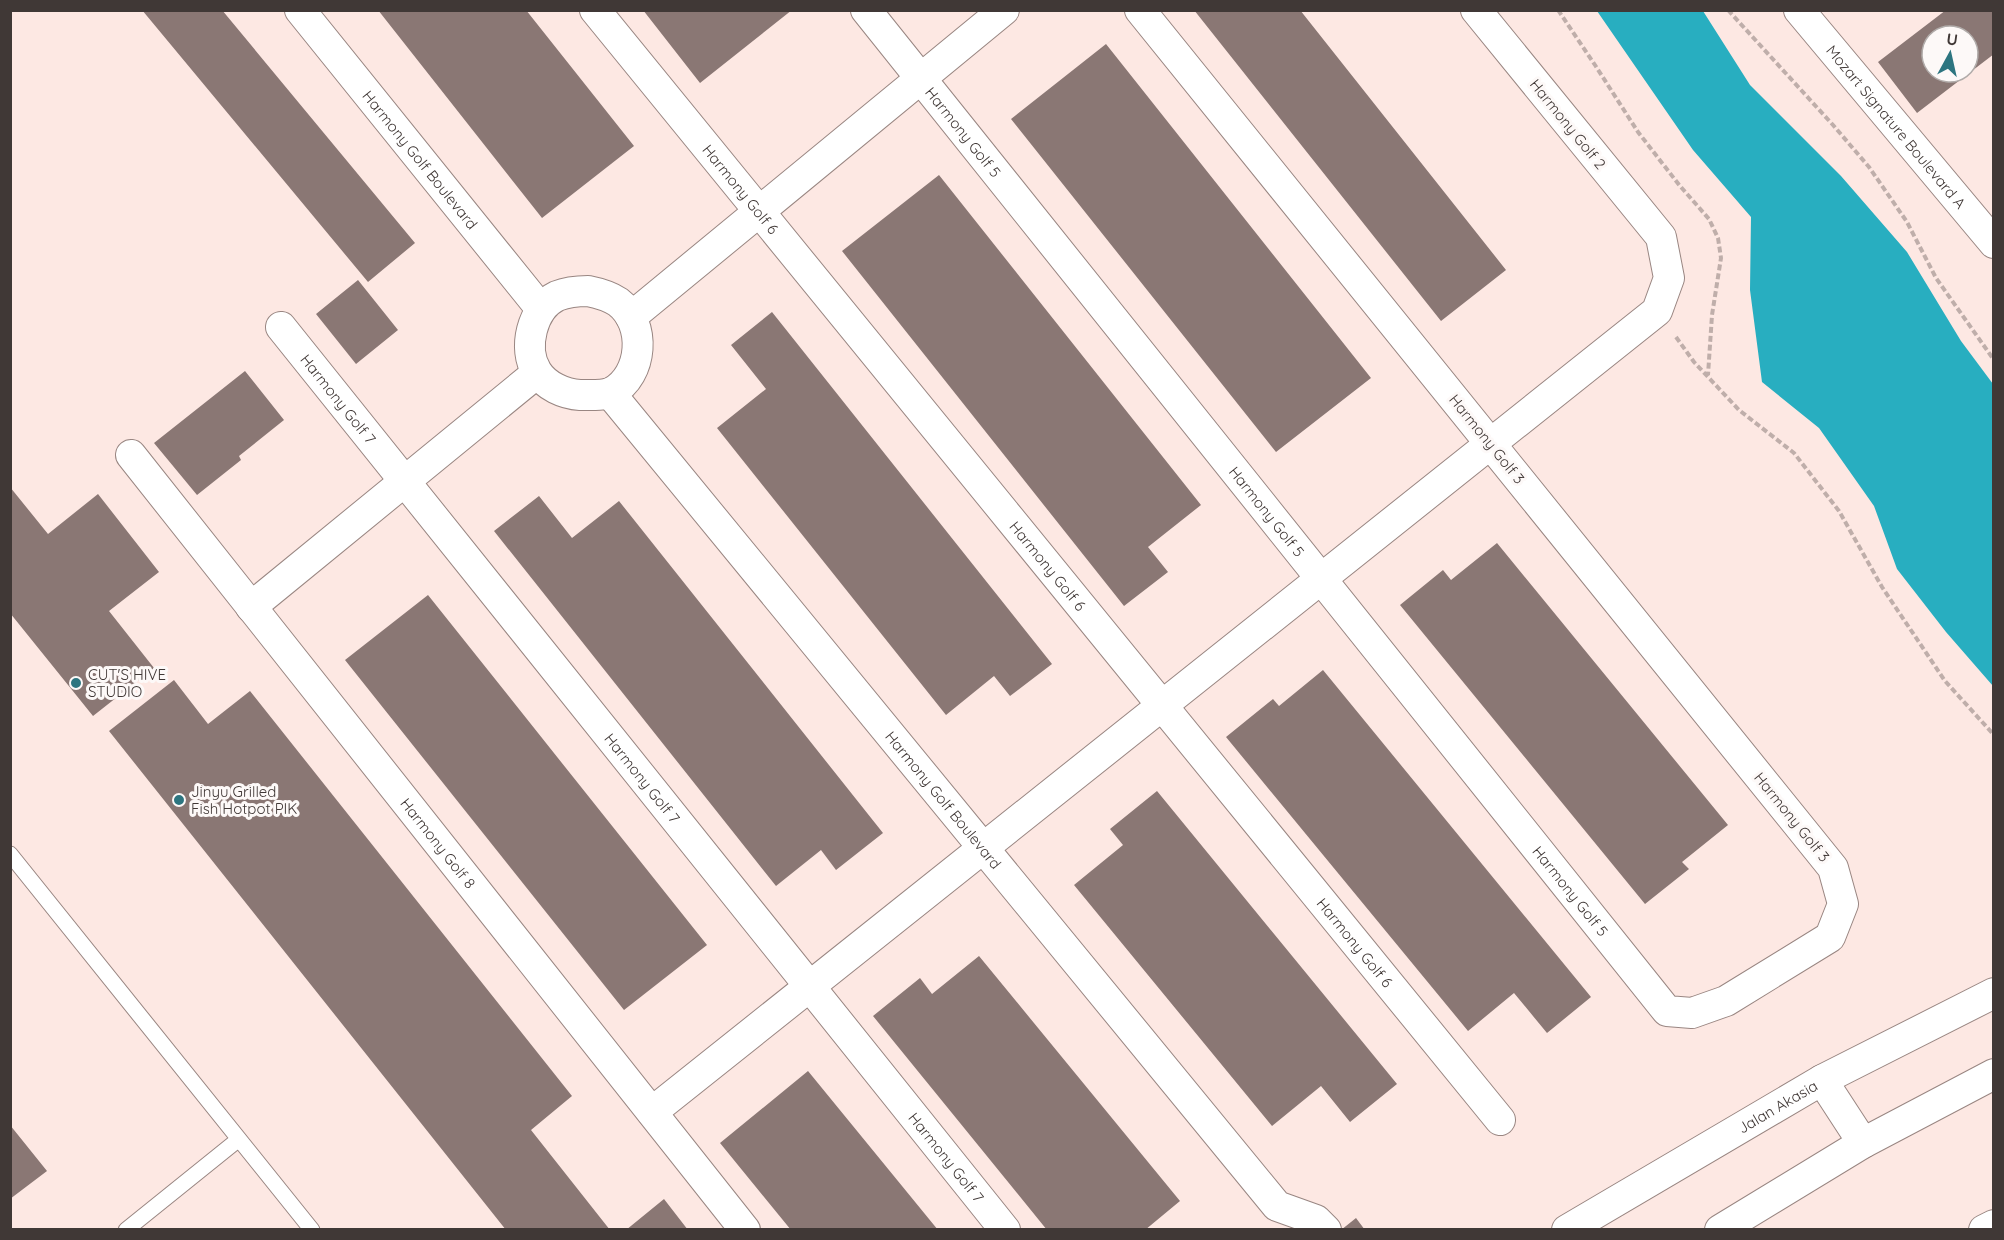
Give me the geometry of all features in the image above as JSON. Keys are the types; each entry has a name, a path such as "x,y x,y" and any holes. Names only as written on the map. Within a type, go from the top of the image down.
{"street":[{"name":"Harmony Golf Boulevard","path":"300,10 541,309"},
{"name":"Harmony Golf 6","path":"596,10 1500,1120"},
{"name":"Harmony Golf 5","path":"866,10 1667,1011"},
{"path":"630,317 1004,10"},
{"name":"Harmony Golf 3","path":"1140,10 1833,868 1843,904 1830,937 1726,1001 1692,1013 1667,1011"},
{"name":"Harmony Golf 2","path":"1476,10 1661,237 1669,278 1657,311"},
{"name":"Mozart Signature Boulevard A","path":"1799,10 1994,243"},
{"path":"588,291 604,295 619,303 630,317 638,337 636,359 628,379 610,393 568,394 551,386 537,373 530,354 531,336 541,309 555,297 570,292 588,291"},
{"path":"652,1112 1657,311"},
{"name":"Harmony Golf 7","path":"281,327 1005,1230"},
{"path":"251,608 537,373"},
{"name":"Harmony Golf Boulevard","path":"610,393 984,848 1277,1218 1316,1220 1326,1230"},
{"name":"Harmony Golf 8","path":"131,455 745,1230"},
{"name":"Jalan Akasia","path":"1568,1230 1822,1080 1994,993"},
{"path":"1720,1230 1863,1143 1994,1074"},
{"path":"1822,1080 1863,1143"},
{"path":"1984,1230 1994,1225"}],"lane":[{"path":"11,856 312,1230"},
{"path":"126,1230 239,1139"}],"path":[{"path":"1728,10 1869,167 1907,222 1936,278 1994,360"},
{"path":"1657,311 1694,362 1739,410 1794,453 1839,511 1882,587 1945,681 1994,735"}],"water":[{"path":"1597,11 1703,11 1750,85 1841,176 1907,252 1961,341 1993,384 1993,686 1946,632 1897,569 1874,506 1819,428 1762,382 1750,290 1751,217 1693,150"}],"building":[{"path":"142,10 222,10 415,243 368,282"},
{"path":"378,10 526,10 634,146 542,218"},
{"path":"643,10 792,10 700,83"},
{"path":"1194,10 1300,10 1506,270 1441,321"},
{"path":"1946,10 1994,10 1994,54 1980,65 1980,24 1928,24"},
{"path":"1920,30 1920,84 1955,84 1917,113 1878,62"},
{"path":"1106,44 1371,378 1276,452 1011,119"},
{"path":"939,175 1201,505 1148,547 1168,572 1124,606 842,251"},
{"path":"358,280 398,330 356,364 316,314"},
{"path":"772,312 1052,664 1010,696 994,676 946,715 717,428 766,389 731,345"},
{"path":"245,371 284,420 239,456 241,460 197,495 154,443"},
{"path":"10,487 48,534 98,494 159,572 109,611 154,668 93,716 10,613"},
{"path":"539,496 572,538 619,501 883,833 836,870 821,850 776,886 494,531"},
{"path":"1497,543 1728,825 1682,862 1689,869 1645,904 1400,605 1443,570 1451,580"},
{"path":"428,595 707,945 624,1010 345,660"},
{"path":"1323,670 1591,997 1547,1033 1514,993 1468,1031 1226,737 1273,699 1279,706"},
{"path":"174,680 208,724 250,691 572,1096 531,1130 610,1230 506,1230 109,731"},
{"path":"1157,791 1397,1084 1350,1122 1321,1086 1272,1126 1074,885 1123,845 1110,829"},
{"path":"979,956 1180,1201 1145,1230 1047,1230 873,1016 920,978 932,994"},
{"path":"808,1071 938,1230 791,1230 720,1143"},
{"path":"10,1125 47,1171 10,1199"},
{"path":"664,1199 688,1230 626,1230"},
{"path":"1356,1218 1365,1230 1341,1230"}],"place":[{"name":"CUT'S HIVE STUDIO","path":"76,683"},
{"name":"Jinyu Grilled Fish Hotpot PIK","path":"179,800"}]}
